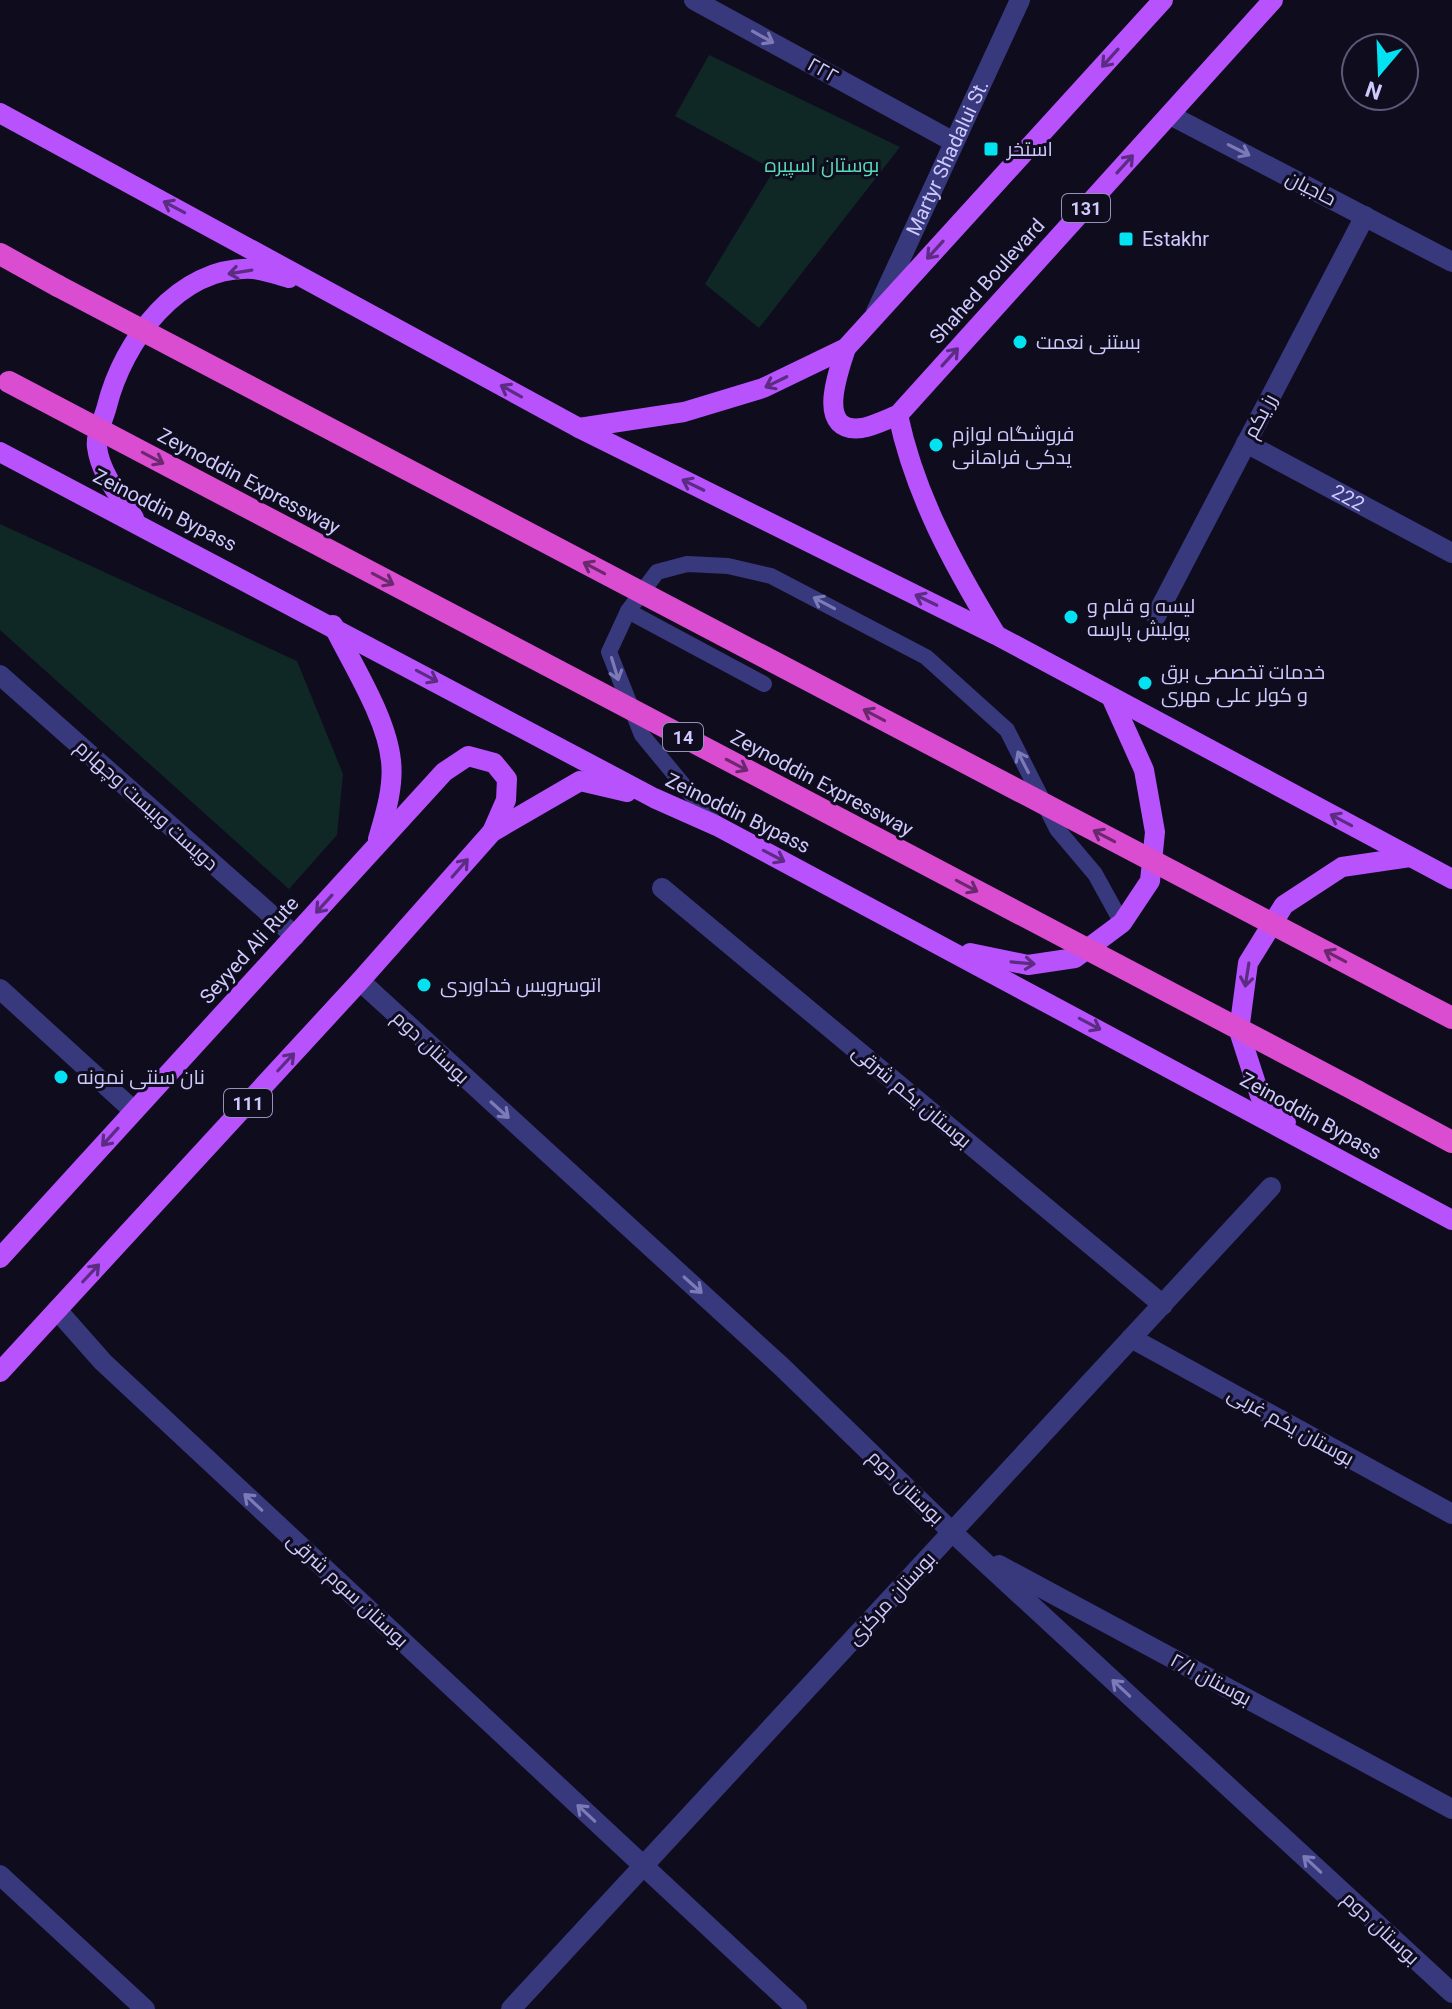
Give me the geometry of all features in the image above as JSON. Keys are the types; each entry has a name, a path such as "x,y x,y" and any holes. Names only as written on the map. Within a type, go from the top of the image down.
{"highway":[{"path":"0,254 1452,1018"},
{"name":"Zeynoddin Expressway","path":"5,380 1452,1142"}],"main road":[{"path":"579,428 684,412 763,388 846,348 1163,0"},
{"name":"Shahed Boulevard","path":"898,415 1273,0"},
{"path":"0,113 579,428 996,635 1452,879"},
{"path":"136,521 109,482 96,446 110,392 129,347 173,296 214,276 252,269 316,285"},
{"path":"846,348 831,402 835,415 842,424 860,428 898,415 905,449 924,501 953,565 996,635"},
{"name":"Zeinoddin Bypass","path":"0,452 333,625 654,798 717,826 1452,1220"},
{"path":"333,625 375,711 392,760 388,805 376,846"},
{"path":"947,948 1028,965 1075,958 1122,923 1150,881 1155,832 1144,770 1112,699"},
{"name":"Seyyed Ali Rute","path":"0,1257 444,772 468,756 494,763 507,779 506,800 492,832 360,981 0,1372"},
{"name":"Seyyed Ali Rute","path":"492,832 580,781 654,798"},
{"path":"1300,1136 1260,1096 1239,1031 1248,963 1284,905 1319,882 1342,867 1410,857"}],"street":[{"name":"۲۲۲","path":"694,0 952,141"},
{"name":"Martyr Shadalui St.","path":"874,317 952,141 1020,0"},
{"name":"حاجیان","path":"1170,115 1452,262"},
{"name":"رز یکم","path":"1156,616 1365,216"},
{"name":"222","path":"1246,443 1452,553"},
{"name":"دویست وبیست وچهارم","path":"0,675 295,936"},
{"name":"بوستان یکم شرقی","path":"662,888 1163,1305"},
{"name":"بوستان دوم","path":"360,981 782,1367 952,1532 1452,1993"},
{"path":"0,989 134,1111"},
{"name":"بوستان مرکزی","path":"511,2009 1271,1187"},
{"name":"بوستان سوم شرقی","path":"57,1310 103,1362 797,2009"},
{"name":"بوستان یکم غربی","path":"1131,1338 1452,1514"},
{"name":"بوستان ۲/۱","path":"971,1549 1452,1809"},
{"path":"0,1875 145,2009"}],"lane":[{"path":"717,826 642,735 619,685 609,652 628,611 657,572 687,564 728,566 771,576 926,657 1007,730 1057,829 1095,874 1122,923"},
{"path":"628,611 764,684"}],"green space":[{"name":"بوستان اسپیره","path":"709,55 900,147 759,328 705,284 774,170 675,116"},
{"path":"0,524 297,661 343,774 337,835 289,889 0,630"}],"place":[{"name":"استخر","path":"991,149"},
{"name":"Estakhr","path":"1126,239"},
{"name":"بستنی نعمت","path":"1020,342"},
{"name":"فروشگاه لوازم یدکی فراهانی","path":"936,445"},
{"name":"لیسه و قلم و پولیش پارسه","path":"1071,617"},
{"name":"خدمات تخصصی برق و کولر علی مهری","path":"1145,683"},
{"name":"اتوسرویس خداوردی","path":"424,985"},
{"name":"نان سنتی نمونه","path":"61,1077"}]}
